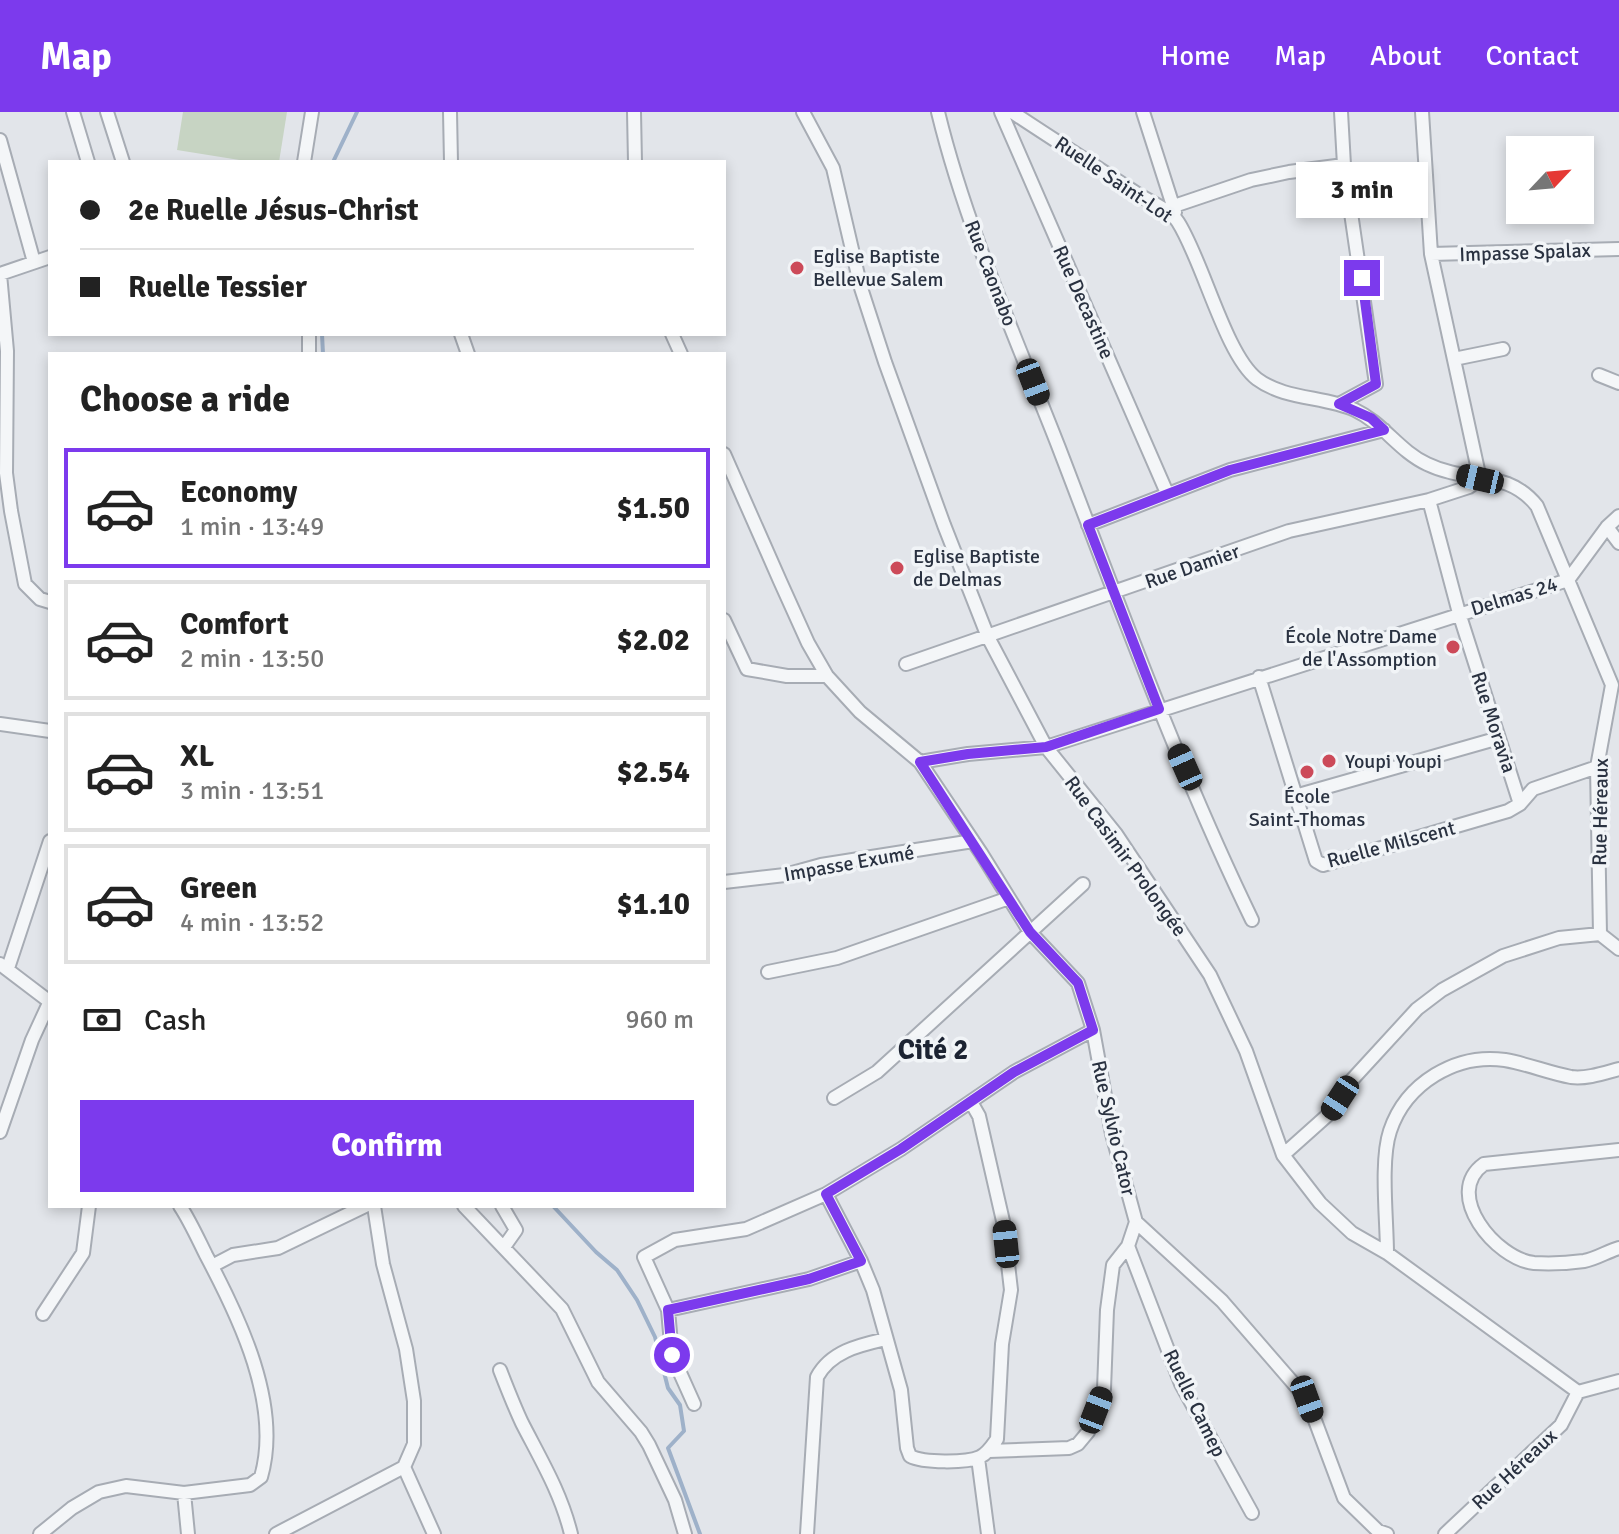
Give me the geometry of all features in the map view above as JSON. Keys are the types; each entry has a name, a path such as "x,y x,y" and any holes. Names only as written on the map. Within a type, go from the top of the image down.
{"street":[{"path":"73,112 87,160"},
{"path":"107,112 122,160"},
{"path":"304,160 312,112"},
{"path":"450,112 451,160"},
{"path":"634,112 635,160"},
{"name":"Rue Casimir Prolongée","path":"803,112 833,168 861,288 885,362 988,637 1046,747 1116,834 1210,975 1246,1051 1283,1155 1320,1203 1352,1233 1387,1253 1578,1392"},
{"name":"Rue Caonabo","path":"938,112 968,212 1159,709 1252,920"},
{"name":"Rue Decastine","path":"1001,112 1167,493"},
{"name":"Ruelle Saint-Lot","path":"1012,112 1175,213 1245,366 1258,379 1274,388 1339,404 1371,418 1410,455 1428,465 1516,485 1528,494 1547,525 1568,580"},
{"path":"1143,112 1175,213 1251,180 1344,165"},
{"path":"1339,404 1376,384 1344,165 1341,112"},
{"path":"1422,112 1431,254 1480,479"},
{"path":"0,140 34,262"},
{"name":"Impasse Spalax","path":"1431,254 1619,249"},
{"path":"48,258 0,274 7,351 3,474 25,584 40,599 48,601"},
{"path":"1454,359 1503,349"},
{"path":"1599,375 1619,383"},
{"path":"1088,525 1230,470 1384,430"},
{"name":"Rue Sylvio Cator","path":"726,458 797,618 827,676 860,712 920,762 1030,932 1078,983 1093,1030 1112,1134 1136,1222 1222,1301 1307,1399 1344,1498 1378,1531 1387,1534"},
{"name":"Rue Damier","path":"906,664 1289,531 1429,500 1469,487 1480,479"},
{"name":"Rue Moravia","path":"1429,500 1459,613 1520,804"},
{"name":"Delmas 24","path":"920,762 1046,747 1568,580 1607,527 1619,516"},
{"path":"1607,527 1619,543"},
{"name":"Rue Héreaux","path":"1568,580 1615,688 1597,767 1600,934"},
{"path":"726,624 747,669 787,676 827,676"},
{"name":"Ruelle Milscent","path":"1259,677 1316,861 1323,865 1508,811 1520,804 1533,789 1597,767"},
{"path":"0,724 48,731"},
{"path":"1295,796 1499,738"},
{"name":"Impasse Exumé","path":"726,882 785,875 821,865 973,841"},
{"path":"48,846 4,966 48,1000"},
{"path":"834,1098 877,1072 1083,884"},
{"path":"768,972 837,958 1009,898"},
{"path":"1283,1155 1330,1113 1350,1082 1417,1009 1442,990 1503,956 1559,938 1600,934 1619,949"},
{"path":"0,1132 32,1040 48,1006"},
{"path":"694,1404 672,1355 668,1310 644,1257 675,1240 746,1229 826,1194 901,1149 1014,1072 1093,1030"},
{"path":"1387,1253 1386,1179 1390,1133 1400,1111 1431,1076 1456,1063 1487,1059 1507,1060 1571,1077 1619,1069"},
{"path":"971,1102 979,1116 1003,1221 1011,1290 1002,1344 997,1439 983,1454 988,1534"},
{"path":"1619,1150 1484,1164 1475,1170 1469,1193 1472,1209 1485,1233 1507,1254 1532,1263 1586,1261 1619,1248"},
{"path":"826,1194 861,1261 901,1390 907,1448 910,1456 918,1460 968,1460 983,1454 1069,1448 1078,1444 1088,1432 1104,1389 1107,1310 1113,1265 1128,1246 1136,1222"},
{"path":"43,1314 83,1253 89,1208"},
{"path":"40,1534 72,1508 99,1492 126,1486 184,1493 250,1485 261,1477 264,1467 263,1405 254,1363 185,1208"},
{"path":"212,1266 233,1255 278,1248 361,1208"},
{"path":"276,1534 404,1467 414,1444 414,1401 406,1349 383,1264 374,1208"},
{"path":"466,1208 562,1309 598,1382 641,1432 675,1500 685,1534"},
{"path":"503,1208 516,1230 504,1247"},
{"name":"Ruelle Camep","path":"1128,1246 1181,1384 1252,1513"},
{"path":"668,1310 809,1279 861,1261"},
{"path":"807,1534 817,1377 822,1367 839,1354 855,1346 886,1339"},
{"path":"500,1370 522,1423 565,1508 571,1534"},
{"path":"1578,1392 1619,1381"},
{"name":"Rue Héreaux","path":"1445,1534 1561,1425 1578,1392"},
{"path":"404,1467 434,1534"},
{"path":"184,1493 188,1534"}],"green space":[{"path":"183,112 287,112 279,160 240,160 177,150"}],"waterway":[{"path":"334,160 357,112"},
{"path":"322,336 323,352"},
{"path":"555,1208 617,1270 637,1300 655,1337 668,1388 680,1405 684,1431 668,1448 700,1534"}],"place":[{"name":"Eglise Baptiste Bellevue Salem","path":"797,268"},
{"name":"Eglise Baptiste de Delmas","path":"897,568"},
{"name":"École Notre Dame de l'Assomption","path":"1453,647"},
{"name":"Youpi Youpi","path":"1329,761"},
{"name":"École Saint-Thomas","path":"1307,772"}],"district":[{"name":"Cité 2","path":"933,1049"}],"route":[{"path":"672,1355 668,1310 809,1279 861,1261 826,1194 901,1149 1014,1072 1093,1030 1078,983 1030,932 920,762 1046,747 1159,709 1088,525 1230,470 1384,430 1371,418 1339,404 1376,384 1362,278"}]}
